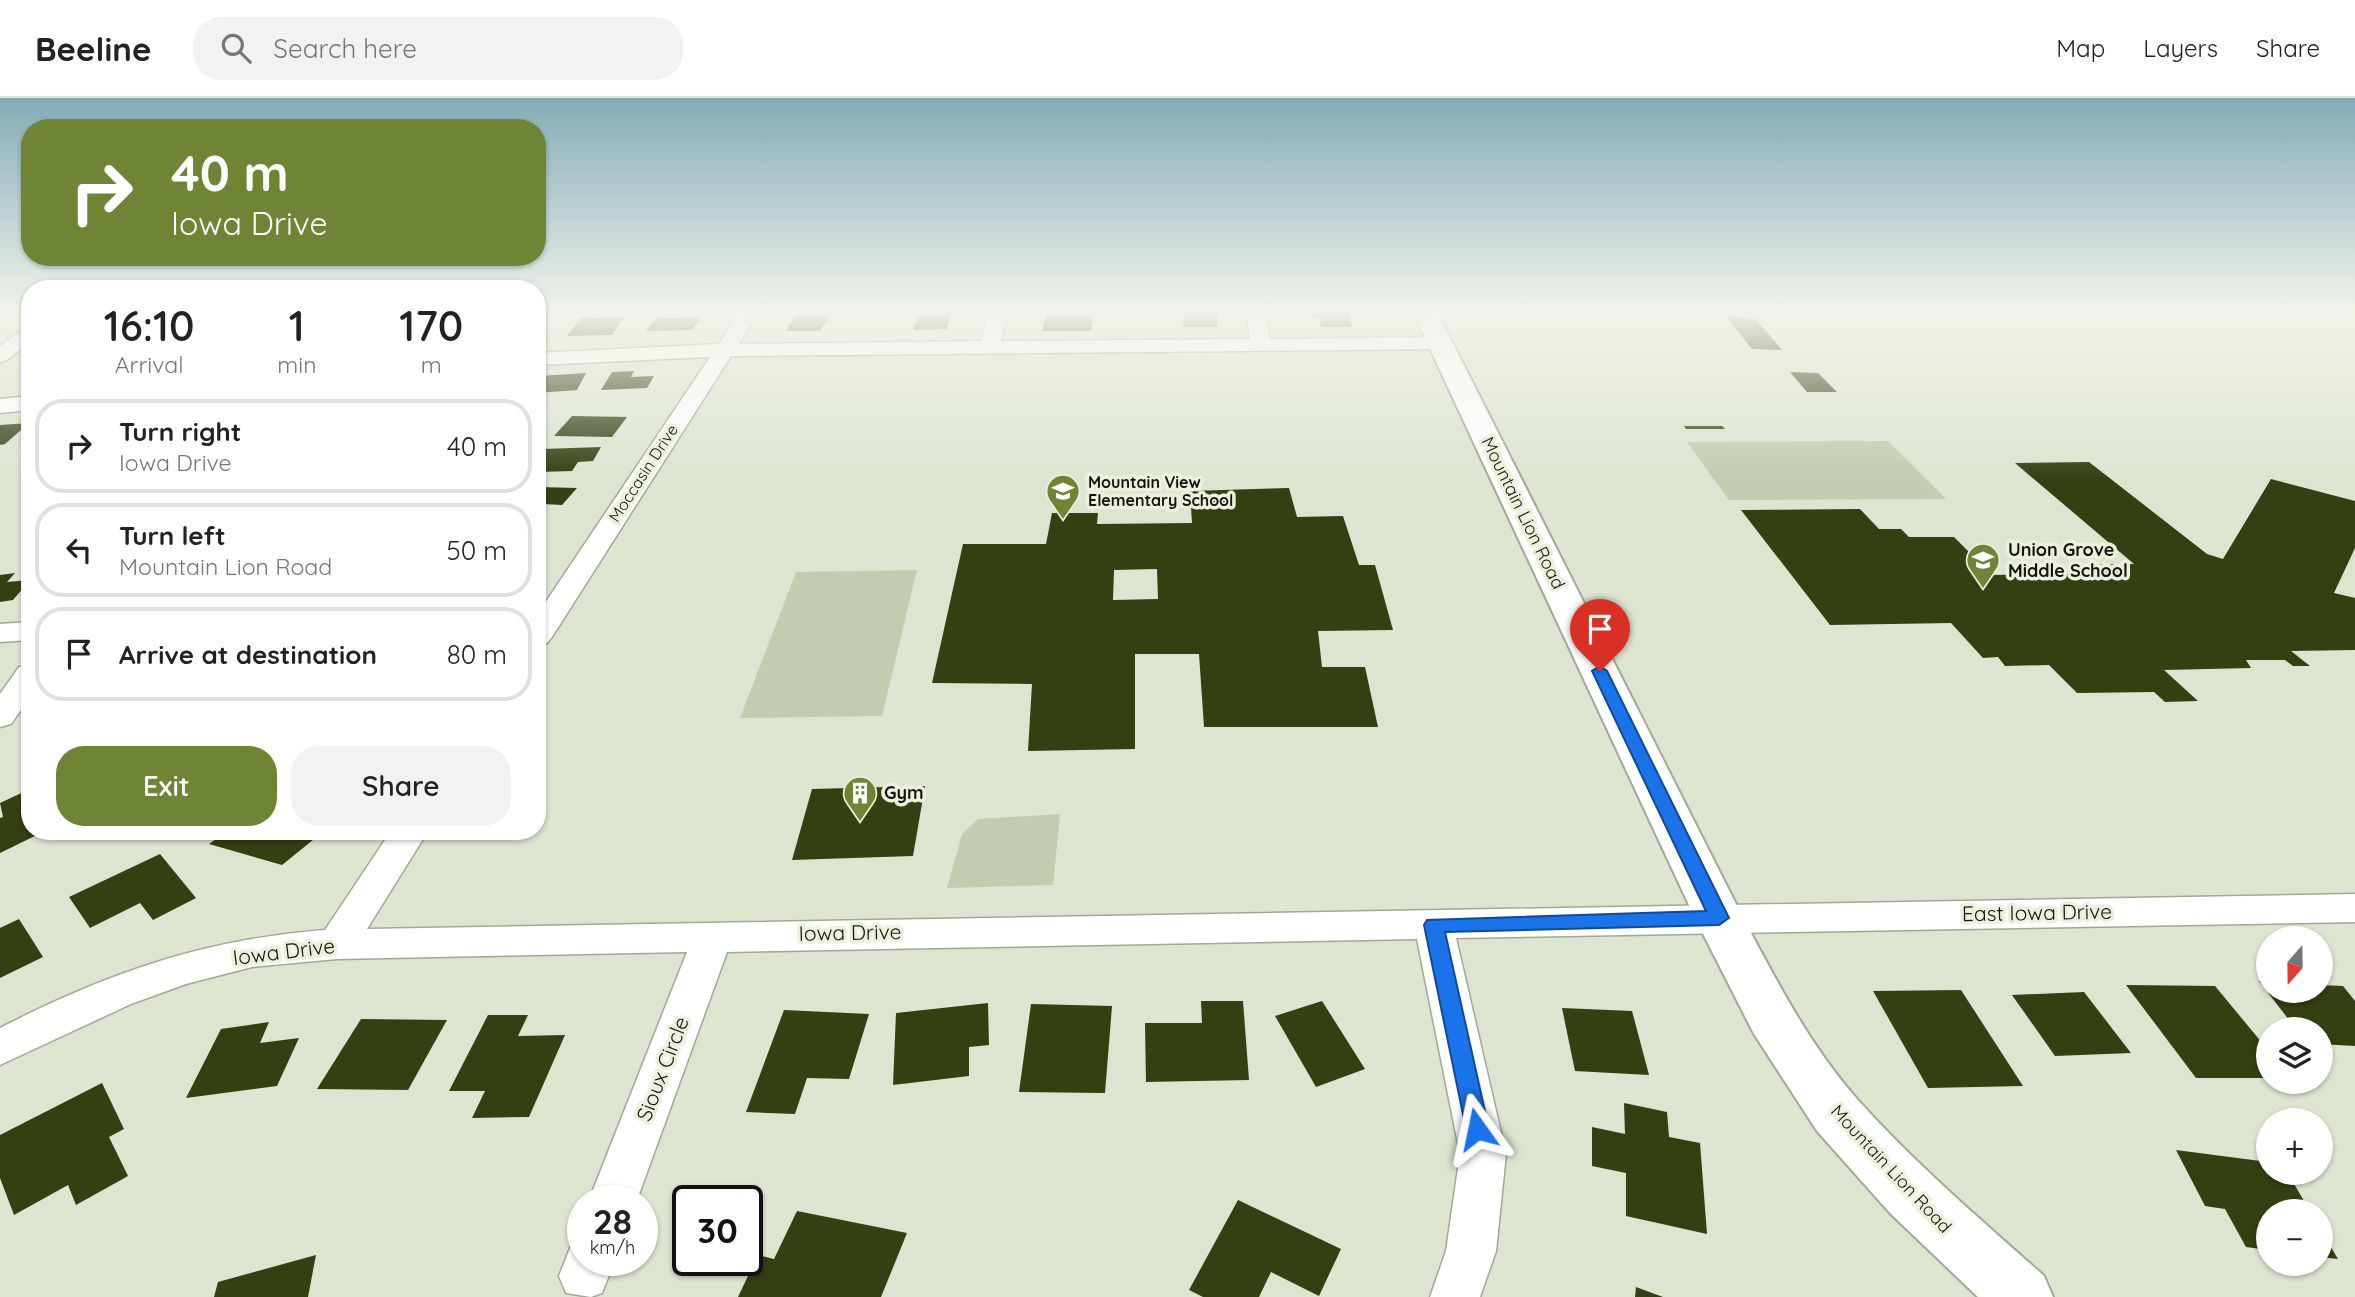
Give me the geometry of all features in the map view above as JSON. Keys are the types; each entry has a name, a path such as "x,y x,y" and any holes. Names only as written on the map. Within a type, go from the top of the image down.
{"street":[{"name":"Moccasin Drive","path":"546,617 713,366"},
{"name":"Mountain Lion Road","path":"1451,366 1719,918 1772,1020 1836,1114 1910,1194 2022,1297"},
{"path":"0,406 21,404"},
{"path":"0,633 21,632"},
{"path":"0,717 21,687"},
{"path":"337,944 404,840"},
{"name":"East Iowa Drive","path":"1719,918 2355,908"},
{"name":"Iowa Drive","path":"0,1048 61,1016 153,978 242,954 337,944 1719,918"},
{"path":"1434,925 1483,1154 1471,1251 1455,1297"},
{"name":"Sioux Circle","path":"619,1185 713,937"}],"green space":[{"path":"1888,441 1946,499 1729,500 1687,442"},
{"path":"917,570 882,716 740,718 796,572"},
{"path":"1060,814 1053,885 947,888 962,834 978,819"}],"building":[{"path":"634,371 631,377 654,376 647,388 601,390 612,372"},
{"path":"1790,372 1818,373 1837,392 1807,392"},
{"path":"586,373 577,390 546,392 546,376"},
{"path":"572,416 627,417 612,437 554,436"},
{"path":"21,424 21,430 0,445 0,425"},
{"path":"1684,426 1722,426 1725,429 1686,429"},
{"path":"601,447 593,461 578,462 572,471 546,472 546,449"},
{"path":"2089,462 2207,554 2223,559 2271,479 2355,501 2355,548 2334,593 2355,598 2355,650 2291,651 2310,666 2293,666 2285,660 2246,660 2251,668 2164,670 2198,701 2165,702 2154,692 2077,693 2049,665 2005,666 1998,657 1983,658 1951,623 1830,625 1741,510 1860,509 1879,529 1901,529 1909,537 1954,537 1992,575 2090,573 2080,565 2134,564 2015,463"},
{"path":"546,487 577,488 562,505 546,504"},
{"path":"1289,488 1297,517 1343,516 1359,565 1375,565 1393,630 1318,631 1322,667 1365,667 1378,727 1204,727 1199,654 1135,654 1135,749 1028,751 1032,684 932,683 963,544 1046,544 1052,513 1098,513 1097,524 1192,523 1190,491","holes":["1157,569 1158,599 1113,600 1114,570"]},
{"path":"15,573 7,582 21,581 21,591 13,600 0,602 0,575"},
{"name":"Gym","path":"925,786 913,856 792,860 812,789"},
{"path":"21,793 21,840 27,840 0,853 0,818 3,817 0,803"},
{"path":"215,840 313,840 282,865 209,844"},
{"path":"160,854 196,898 153,920 140,903 90,928 69,897"},
{"path":"19,919 43,957 0,978 0,928"},
{"path":"2126,985 2215,986 2256,1036 2256,1078 2196,1078"},
{"path":"2333,986 2343,986 2355,1001 2355,1046 2333,1045 2333,1017 2287,1017 2276,1003 2333,1003"},
{"path":"1961,990 2023,1086 1928,1088 1873,991"},
{"path":"2084,992 2131,1053 2055,1056 2012,995"},
{"path":"1201,1001 1243,1001 1249,1080 1146,1082 1145,1023 1202,1023"},
{"path":"1322,1001 1365,1069 1316,1087 1275,1016"},
{"path":"988,1003 989,1045 969,1047 969,1076 893,1085 896,1013"},
{"path":"1031,1004 1112,1006 1105,1093 1019,1092"},
{"path":"1562,1008 1632,1011 1649,1075 1575,1071"},
{"path":"784,1010 869,1014 849,1079 807,1078 795,1114 746,1112"},
{"path":"488,1015 528,1015 518,1036 565,1035 529,1117 472,1118 485,1091 449,1091"},
{"path":"361,1019 447,1020 408,1090 317,1089"},
{"path":"269,1022 260,1043 299,1038 277,1086 186,1098 221,1029"},
{"path":"102,1083 124,1129 109,1137 128,1176 76,1205 68,1185 14,1215 0,1178 0,1135"},
{"path":"1624,1103 1667,1112 1669,1137 1700,1143 1707,1234 1626,1216 1626,1173 1592,1166 1592,1127 1625,1134"},
{"path":"2176,1150 2256,1160 2256,1185 2295,1185 2303,1199 2256,1199 2256,1248 2246,1247 2225,1209 2205,1206"},
{"path":"1238,1200 1341,1249 1319,1296 1271,1272 1259,1297 1203,1297 1189,1290"},
{"path":"797,1211 907,1233 881,1297 738,1297 748,1276 763,1276 763,1256 774,1259"},
{"path":"316,1255 308,1297 214,1297 218,1282"},
{"path":"1636,1287 1663,1297 1635,1297"}],"place":[{"name":"Mountain View Elementary School","path":"1063,521"},
{"name":"Union Grove Middle School","path":"1983,590"},
{"name":"Gym","path":"860,823"}],"route":[{"path":"1477,1129 1434,925 1719,918 1600,671"}]}
